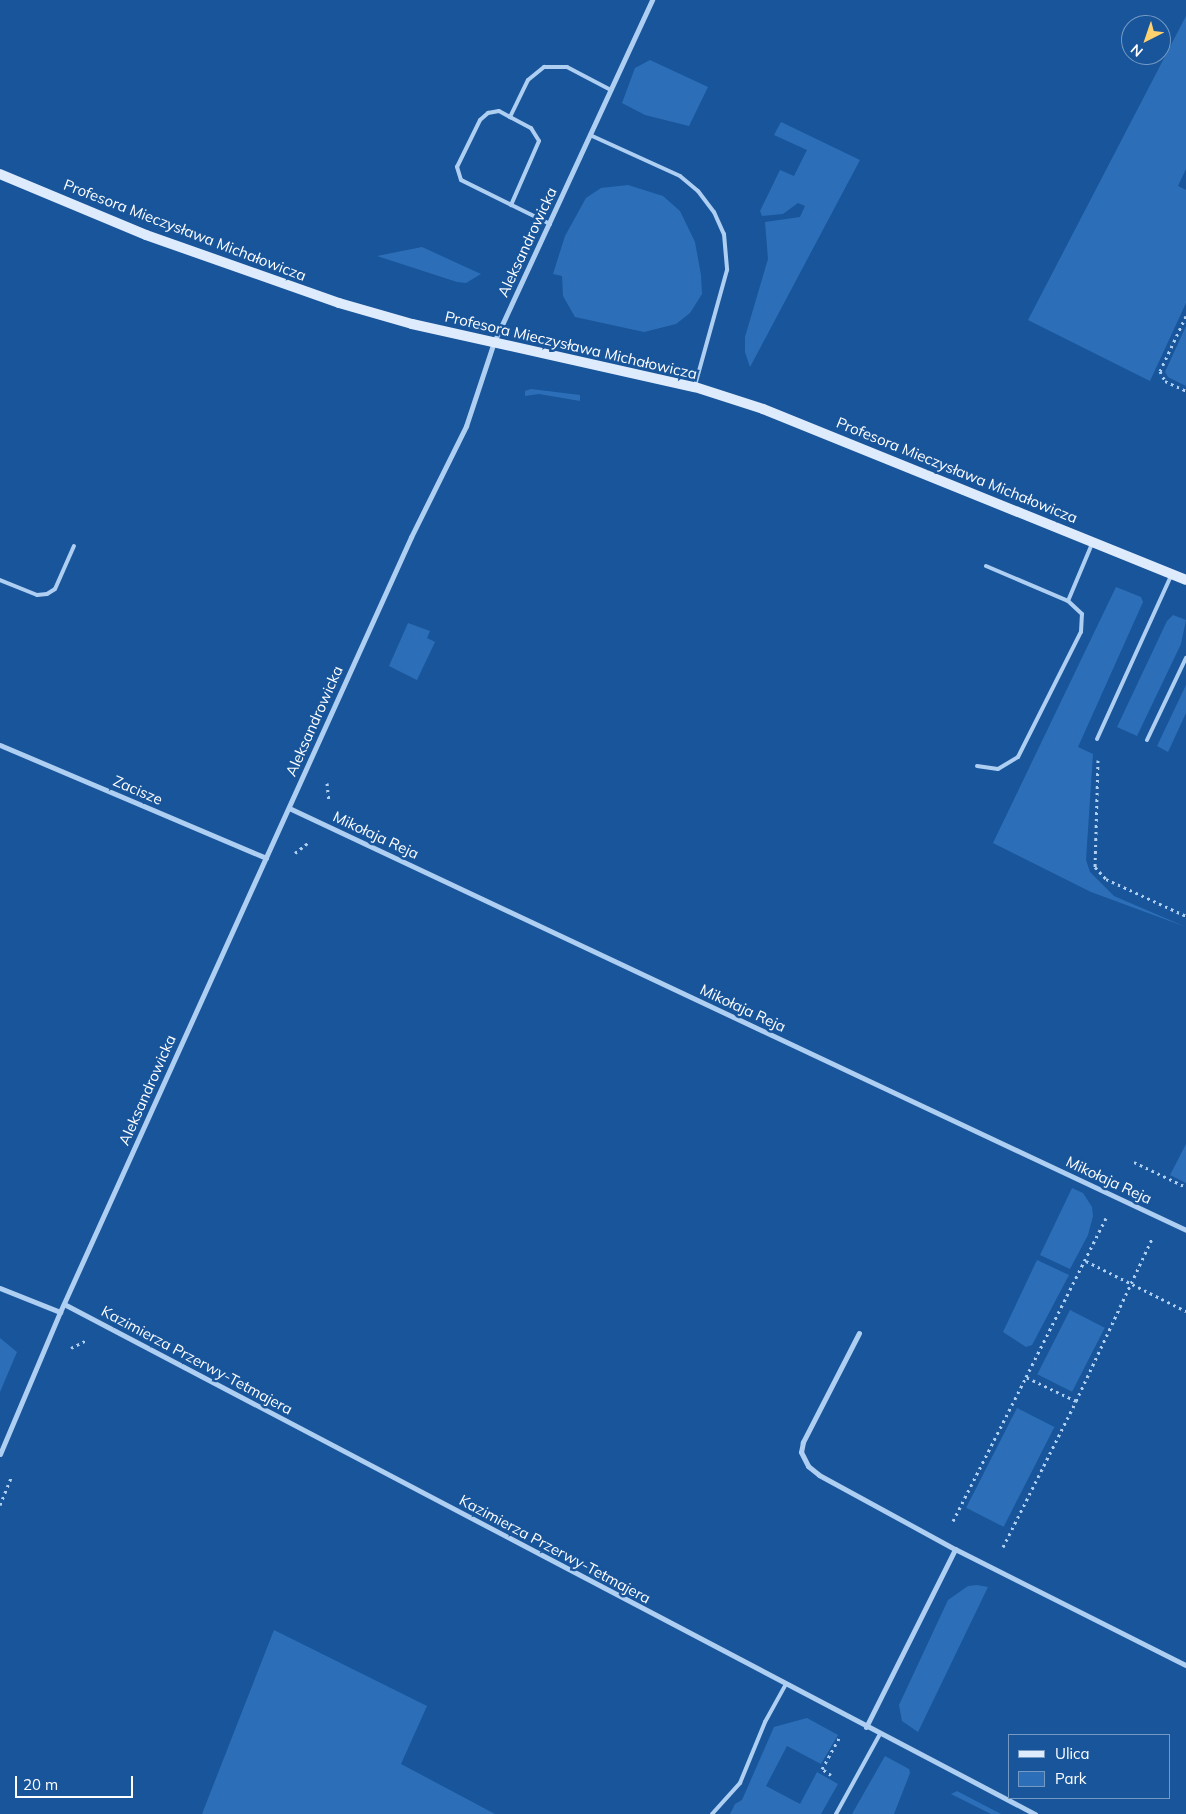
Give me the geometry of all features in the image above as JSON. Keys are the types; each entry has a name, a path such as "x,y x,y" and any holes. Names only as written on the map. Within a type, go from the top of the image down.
{"street":[{"name":"Aleksandrowicka","path":"0,1454 60,1312 266,858 466,426 494,342 652,0"},
{"name":"Profesora Mieczysława Michałowicza","path":"0,174 256,276 403,322 695,387 830,434 1186,580"},
{"name":"Zacisze","path":"0,745 266,858"},
{"name":"Mikołaja Reja","path":"289,808 1186,1230"},
{"path":"0,1288 60,1312"},
{"name":"Kazimierza Przerwy-Tetmajera","path":"64,1304 866,1727 1035,1814"},
{"path":"859,1333 803,1442 801,1452 808,1466 819,1475 955,1549 1186,1664"},
{"path":"866,1727 955,1549"}],"lane":[{"path":"510,116 528,80 544,67 566,67 611,90"},
{"path":"511,205 539,141 531,128 510,116 499,111 488,113 480,120 457,167 461,180 511,205 550,224"},
{"path":"590,135 680,176 698,191 714,212 724,234 727,270 695,387"},
{"path":"1068,601 1093,541"},
{"path":"0,580 37,595 47,594 55,589 74,546"},
{"path":"977,766 998,769 1018,757 1081,632 1082,614 1068,601 986,566"},
{"path":"1097,739 1172,574"},
{"path":"1147,740 1186,658"},
{"path":"712,1814 740,1783 766,1722 786,1684"},
{"path":"836,1814 880,1734"}],"path":[{"path":"1186,316 1160,371 1165,381 1186,391"},
{"path":"1097,739 1095,867 1106,879 1186,916"},
{"path":"326,826 334,810 326,790 330,776"},
{"path":"1134,1162 1186,1188"},
{"path":"943,1542 1116,1197"},
{"path":"993,1568 1076,1401 1162,1219"},
{"path":"1086,1260 1186,1311"},
{"path":"1026,1377 1076,1401"},
{"path":"850,1718 822,1769 851,1787"}],"green space":[{"path":"1186,16 1186,169 1178,186 1186,190 1186,303 1150,381 1028,320 1161,65 1171,65 1171,45"},
{"path":"650,60 708,87 689,126 645,115 622,103 635,68"},
{"path":"781,122 860,160 750,367 745,352 745,337 768,259 765,222 800,217 805,206 798,203 783,214 762,216 760,211 780,170 794,176 807,150 774,135"},
{"path":"628,185 663,196 680,211 695,242 701,275 702,294 690,313 676,324 644,332 575,317 563,296 562,276 553,274 565,236 586,198 601,188"},
{"path":"422,247 481,274 466,283 457,282 377,256"},
{"path":"1186,326 1186,386 1168,377 1165,372"},
{"path":"531,389 580,395 580,401 539,394 525,396 525,391"},
{"path":"1116,587 1141,597 1143,602 1078,747 1093,754 1086,860 1090,872 1114,896 1186,927 1091,892 993,843"},
{"path":"1173,615 1186,620 1181,644 1137,736 1117,727 1167,621"},
{"path":"408,623 430,631 427,638 435,642 417,680 389,666"},
{"path":"1186,685 1186,713 1168,752 1157,746"},
{"path":"1186,1144 1186,1183 1170,1175"},
{"path":"1072,1188 1083,1193 1092,1207 1093,1216 1088,1235 1070,1269 1040,1255"},
{"path":"1037,1260 1069,1275 1032,1345 1026,1347 1003,1332"},
{"path":"1070,1310 1105,1328 1072,1392 1037,1374"},
{"path":"0,1338 17,1352 0,1392"},
{"path":"1017,1408 1054,1427 1004,1527 966,1508"},
{"path":"968,1586 988,1587 918,1732 902,1721 899,1705 948,1600"},
{"path":"274,1630 427,1706 401,1764 495,1814 202,1814"},
{"path":"807,1718 838,1735 821,1764 787,1746 766,1786 800,1804 817,1772 838,1784 821,1814 730,1814 735,1804 742,1800 774,1727"},
{"path":"885,1756 909,1769 910,1773 894,1814 852,1814"},
{"path":"957,1791 1001,1814 991,1814 951,1794"}]}
